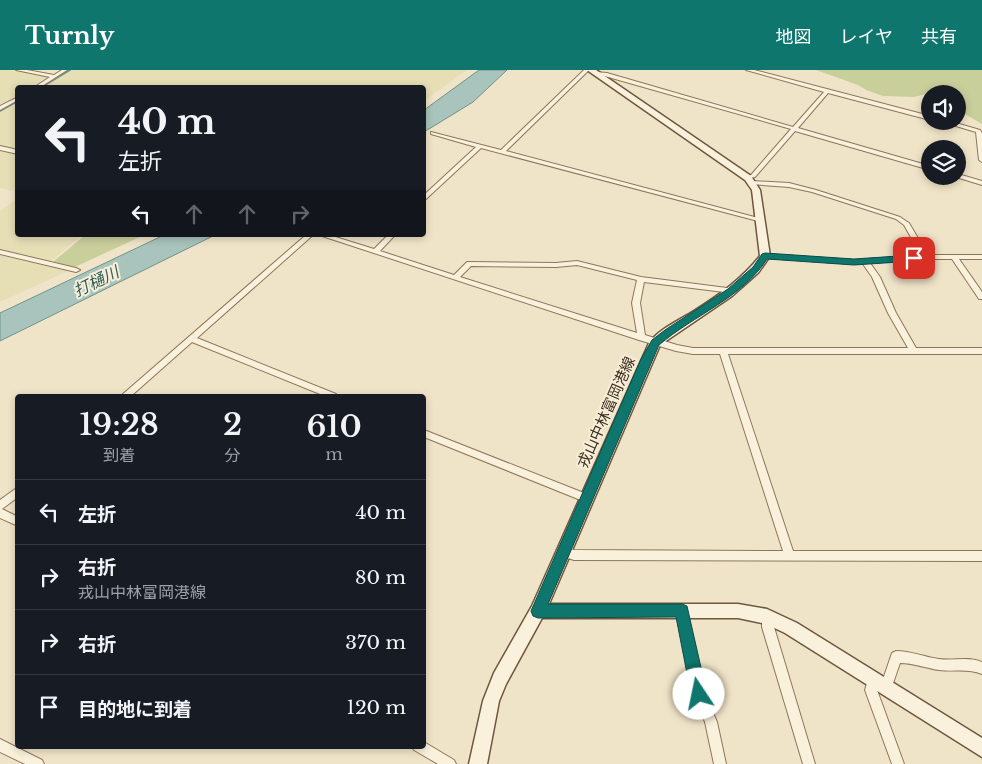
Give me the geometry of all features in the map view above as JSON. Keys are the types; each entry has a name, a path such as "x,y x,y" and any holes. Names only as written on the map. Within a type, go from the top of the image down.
{"main road":[{"path":"592,71 750,180 756,190 765,256"},
{"name":"戎山中林富岡港線","path":"478,764 491,701 500,679 538,611 586,498 656,343 668,332 732,291 756,269 765,256"},
{"path":"538,611 738,611 767,617 791,628 982,748"}],"street":[{"path":"18,70 54,76"},
{"path":"40,85 64,70"},
{"path":"748,70 921,116"},
{"path":"502,152 592,71 921,165"},
{"path":"750,180 827,91"},
{"path":"0,108 15,100"},
{"path":"966,128 978,131 980,134 982,160"},
{"path":"433,133 760,220"},
{"path":"426,196 480,146"},
{"path":"0,148 15,151"},
{"path":"966,178 982,182"},
{"path":"750,180 814,190 898,218 907,224 926,257"},
{"path":"128,394 308,237"},
{"path":"328,237 656,343 693,351 982,351"},
{"path":"375,252 390,237"},
{"path":"0,252 76,270"},
{"path":"765,256 865,261 953,256 982,257"},
{"path":"953,256 982,297"},
{"path":"865,261 876,277 892,313 914,351"},
{"path":"455,278 468,264 556,265 577,263 641,279 732,291"},
{"path":"641,279 636,303 642,338"},
{"path":"192,339 328,394"},
{"path":"723,351 789,556"},
{"path":"426,434 586,498"},
{"path":"0,506 15,494"},
{"path":"0,512 15,520"},
{"path":"563,552 574,555 982,556"},
{"path":"682,611 699,694 711,722 720,764"},
{"path":"767,617 768,627 809,764"},
{"path":"898,764 871,690 880,684 896,657 904,656 941,665 973,664 982,668"},
{"path":"0,745 38,764"},
{"path":"423,749 450,764"}],"shaded area":[{"path":"0,70 49,76 33,85 15,85 15,96 0,105"},
{"path":"71,70 467,70 426,100 426,85 45,85"},
{"path":"15,103 15,149 0,146 0,112"},
{"path":"0,151 15,154 15,192 0,188"},
{"path":"15,200 15,237 80,237 50,262 0,250 0,211"},
{"path":"0,255 68,271 0,302"}],"green space":[{"path":"816,70 982,70 982,124 966,115 966,85 921,85 921,95 914,97 883,96"},
{"path":"83,237 140,237 75,267 53,262"}],"water":[{"path":"479,70 507,70 473,102 426,131 426,109"},
{"name":"打樋川","path":"160,237 211,237 0,341 0,313"}],"waterway":[{"path":"45,85 70,70"},
{"path":"0,111 15,103"}],"route":[{"path":"699,694 682,611 538,611 647,359 656,343 668,332 732,291 756,269 765,256 854,262 914,258"}]}
